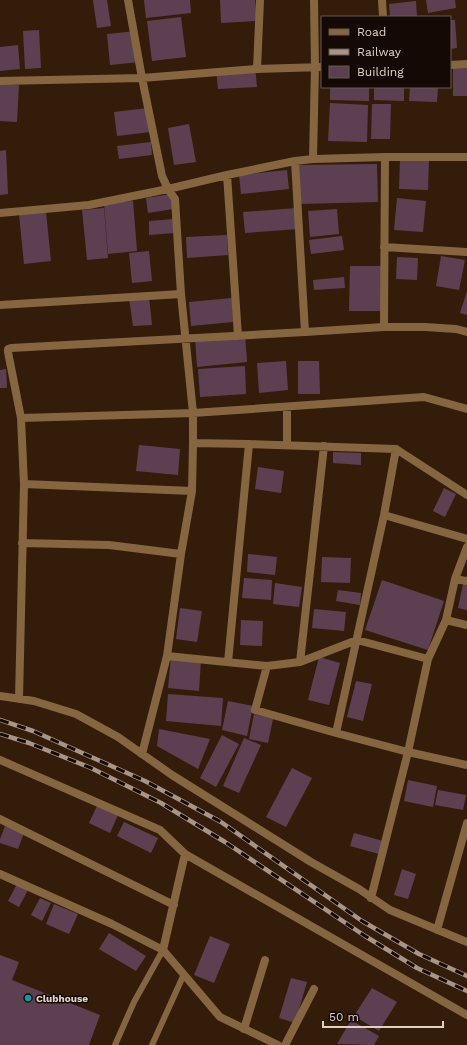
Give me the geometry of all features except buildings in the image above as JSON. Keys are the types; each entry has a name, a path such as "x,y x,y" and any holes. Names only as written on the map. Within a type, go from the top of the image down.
{"street":[{"path":"128,0 162,176 175,199 181,294 193,413 192,491 181,554 167,656 142,754"},
{"path":"258,69 260,0"},
{"path":"313,159 319,67 314,0"},
{"path":"382,0 383,16"},
{"path":"451,65 467,64"},
{"path":"0,81 142,78 258,69 319,67"},
{"path":"384,326 385,157"},
{"path":"0,213 89,205 295,161 385,157 467,158"},
{"path":"295,161 305,332"},
{"path":"227,175 238,336"},
{"path":"384,247 467,252"},
{"path":"0,305 181,294"},
{"path":"19,698 24,484 21,418 8,349 384,326 425,327 467,332"},
{"path":"21,418 193,413 424,396 467,408"},
{"path":"287,407 287,445"},
{"path":"193,443 396,449 467,495"},
{"path":"228,662 249,444"},
{"path":"300,662 324,446"},
{"path":"336,733 384,515 396,449"},
{"path":"24,484 192,491"},
{"path":"384,515 467,539"},
{"path":"22,542 109,545 181,554"},
{"path":"371,898 408,752 428,659 446,620 455,579 467,547"},
{"path":"455,579 467,581"},
{"path":"446,620 467,626"},
{"path":"167,656 267,666 300,662 357,640 428,659"},
{"path":"267,666 255,710 408,752 467,765"},
{"path":"0,696 34,701 76,714 118,737 213,801 311,862 359,889 390,910 467,942"},
{"path":"0,760 160,830 185,854 467,1015"},
{"path":"0,819 174,905"},
{"path":"437,930 467,823"},
{"path":"164,950 185,854"},
{"path":"0,874 112,924 164,950 220,1018 278,1045"},
{"path":"244,1029 265,960"},
{"path":"285,1045 314,989"}],"lane":[{"path":"115,1045 134,1002 164,950"},
{"path":"152,1045 184,974"}],"railway":[{"path":"0,720 33,731 145,781 221,822 362,921 419,954 467,976"},
{"path":"0,734 29,743 91,768 161,803 225,842 365,936 417,968 467,991"}],"place":[{"name":"Clubhouse","path":"28,998"}]}
